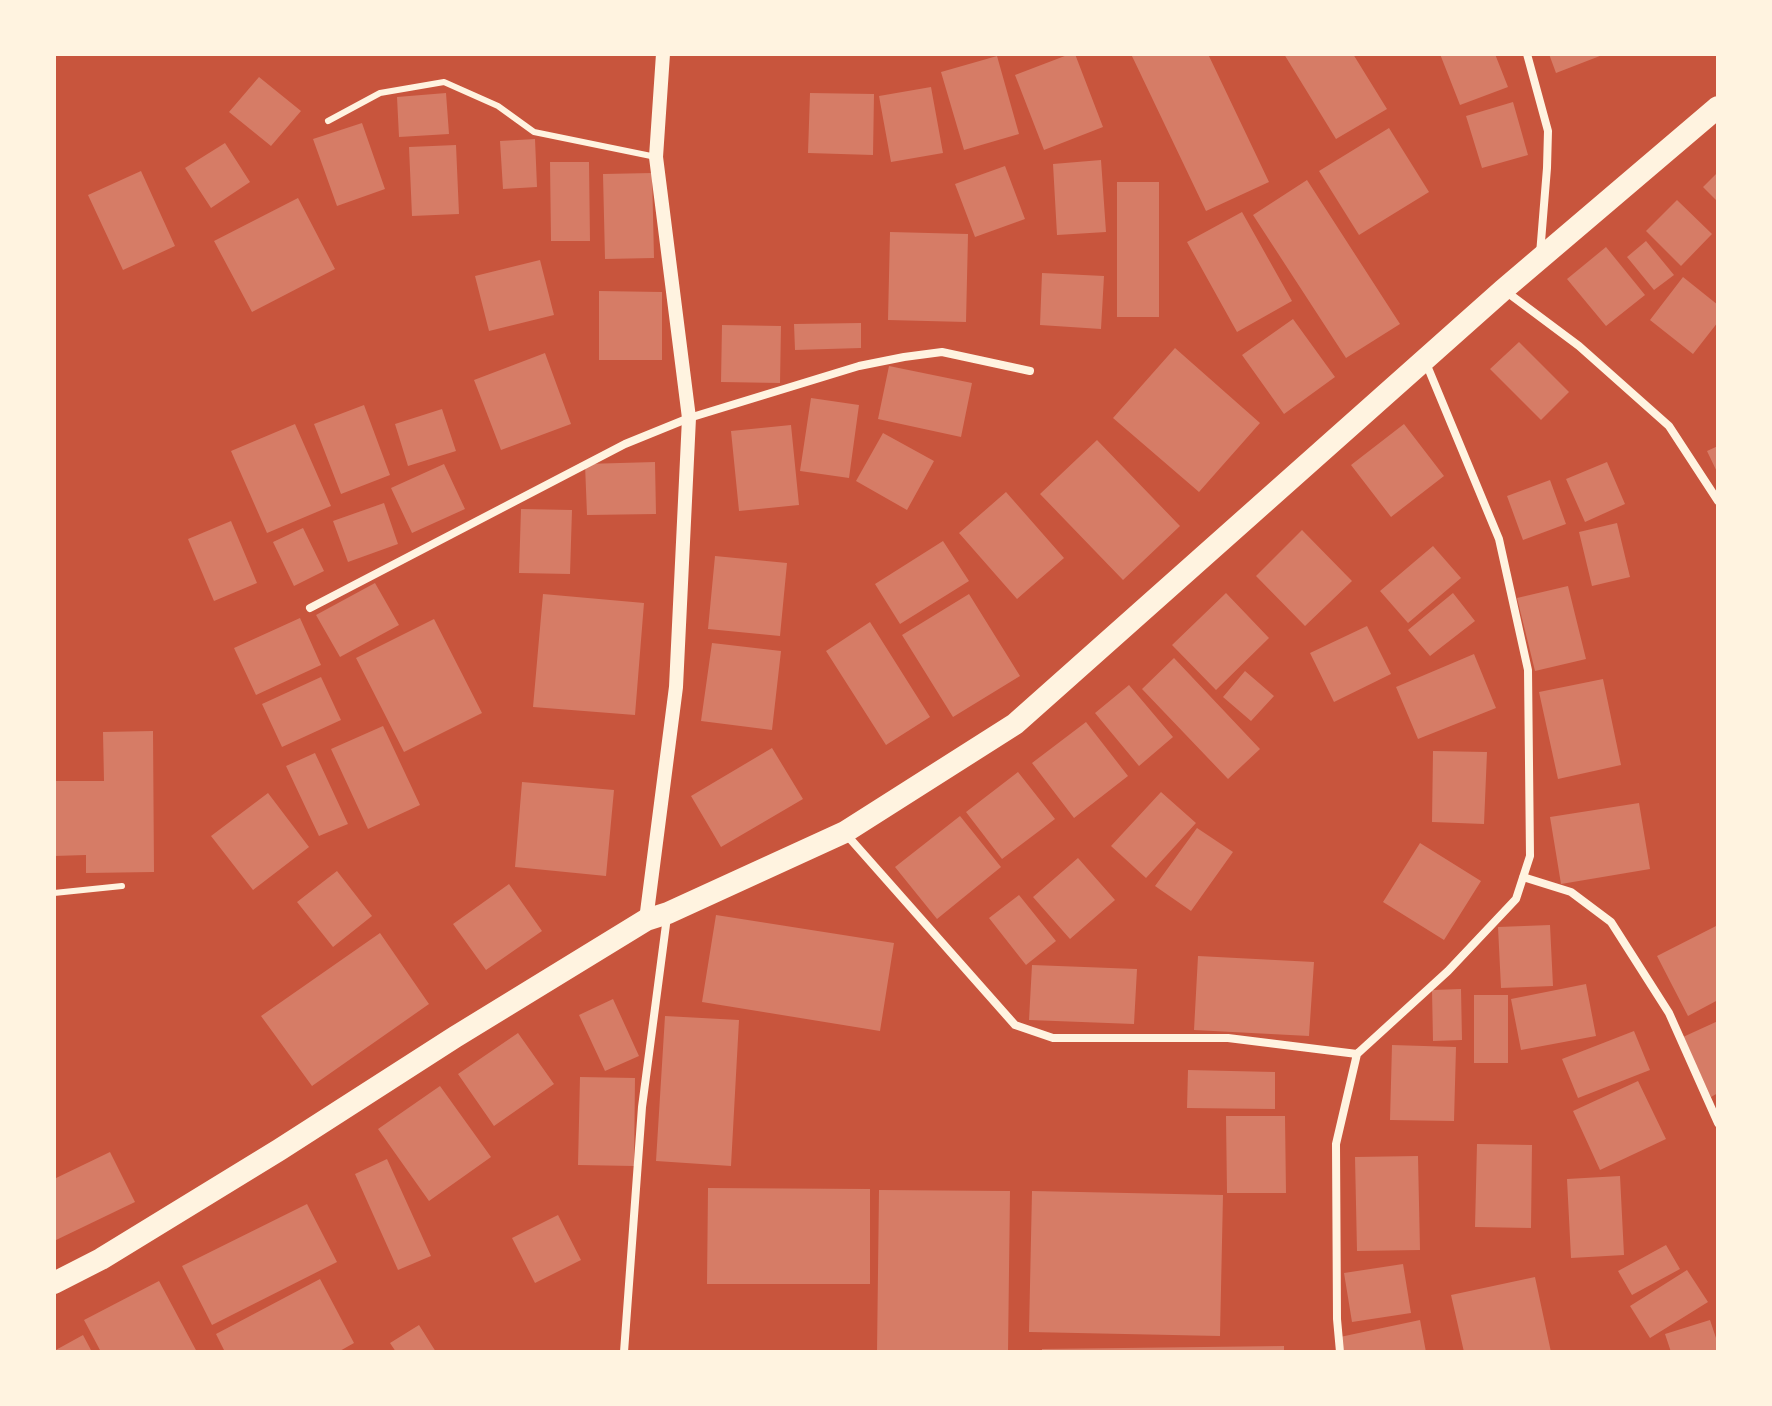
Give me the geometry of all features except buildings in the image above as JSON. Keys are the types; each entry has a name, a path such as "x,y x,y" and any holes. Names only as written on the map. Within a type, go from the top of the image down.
{"highway":[{"path":"54,1283 101,1259 216,1189 646,920 668,913 845,832 1015,724 1503,290 1718,107"}],"street":[{"path":"646,920 676,687 689,418 656,157 663,54"},
{"path":"1527,54 1548,131 1540,259"},
{"path":"1503,290 1579,346 1669,426 1718,501"},
{"path":"310,608 625,444 689,418 859,366 917,355 942,352 1030,371"},
{"path":"1340,1352 1336,1144 1357,1054 1448,971 1516,899 1530,856 1528,670 1499,539 1424,360"},
{"path":"845,832 1015,1025 1053,1038 1228,1038 1357,1054"},
{"path":"1523,877 1571,892 1611,922 1669,1013 1718,1123"},
{"path":"624,1352 642,1107 668,913"}],"lane":[{"path":"328,121 380,93 444,82 498,106 534,132 656,157"},
{"path":"54,893 122,886"}]}
